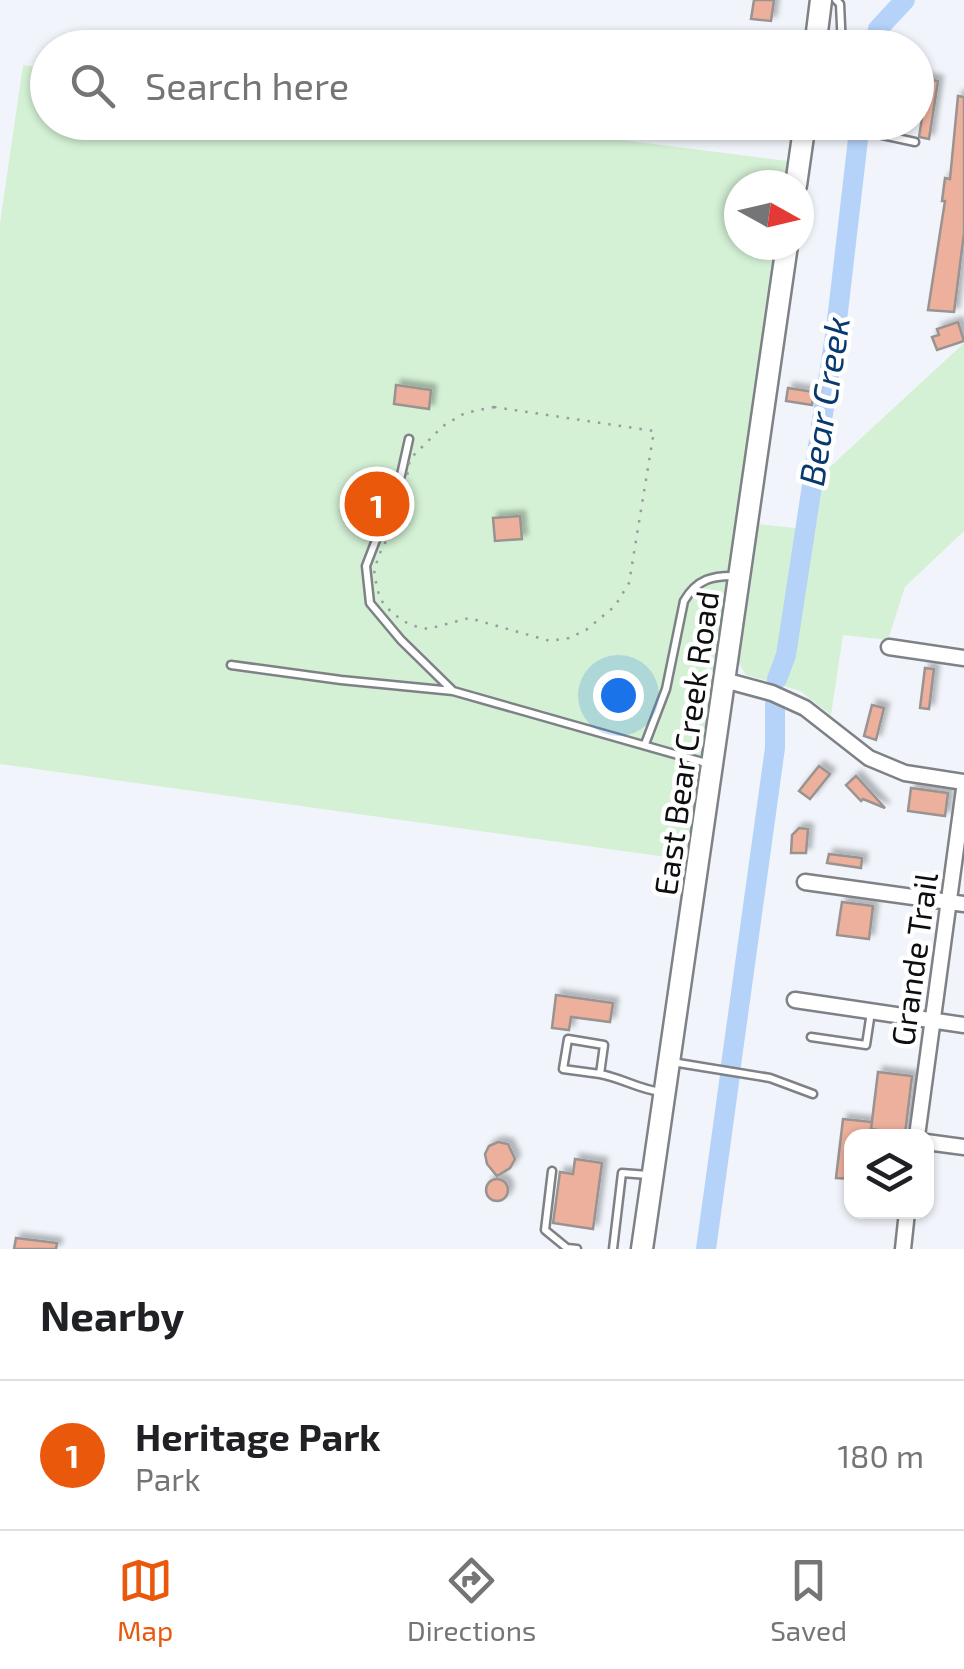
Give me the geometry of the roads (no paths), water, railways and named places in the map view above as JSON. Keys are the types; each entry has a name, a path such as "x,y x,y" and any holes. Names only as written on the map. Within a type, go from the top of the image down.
{"main road":[{"path":"818,30 822,0"},
{"path":"798,170 802,140"},
{"name":"East Bear Creek Road","path":"642,1249 785,260"}],"street":[{"path":"889,647 964,658"},
{"path":"724,680 772,693 805,708 870,758 888,766 964,785"},
{"name":"Grande Trail","path":"918,1129 956,903 964,785"},
{"path":"805,882 956,903"},
{"path":"795,1000 964,1025"},
{"path":"934,1143 964,1147"},
{"path":"903,1249 907,1219"}],"lane":[{"path":"836,0 840,4 841,30"},
{"path":"905,140 914,142"},
{"path":"410,439 401,475 366,566 370,603 401,640 454,690"},
{"path":"645,745 666,689 690,592 714,575 738,576"},
{"path":"232,665 454,690 712,765"},
{"path":"811,1037 866,1045 871,1011"},
{"path":"600,1074 604,1045 568,1039 564,1069 616,1077 636,1089 666,1092"},
{"path":"670,1061 770,1078 813,1094"},
{"path":"552,1170 545,1230 567,1248 578,1249"},
{"path":"613,1249 622,1172 654,1176"}],"waterway":[{"name":"Bear Creek","path":"878,30 905,0"},
{"name":"Bear Creek","path":"777,679 786,655 836,329 858,140"},
{"name":"Bear Creek","path":"731,1065 775,748 775,704"},
{"name":"Bear Creek","path":"706,1249 730,1075"}],"place":[{"name":"Heritage Park","path":"377,504"}]}
